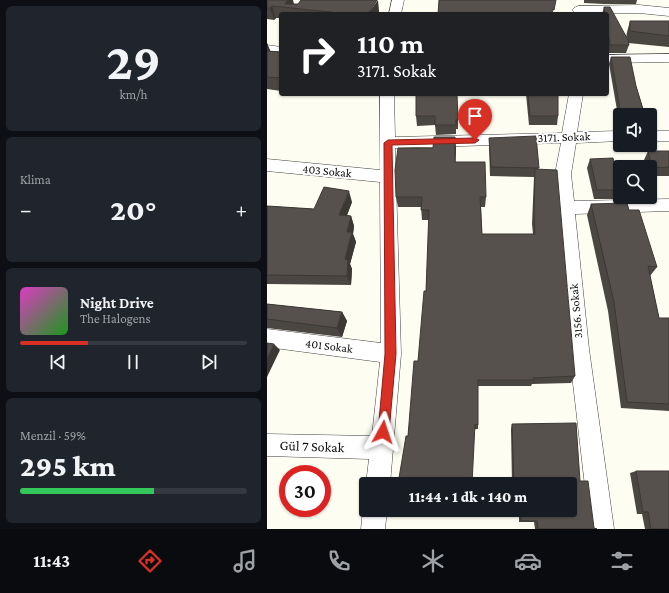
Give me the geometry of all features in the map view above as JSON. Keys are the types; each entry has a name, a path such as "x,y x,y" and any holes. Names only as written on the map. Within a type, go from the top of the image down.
{"street":[{"path":"395,12 398,0"},
{"path":"577,8 639,9 669,12"},
{"path":"609,59 669,58"},
{"path":"379,477 391,354 387,96"},
{"name":"3156. Sokak","path":"576,96 563,174 579,349 602,529"},
{"name":"3171. Sokak","path":"388,143 570,136 613,136"},
{"path":"657,136 669,136"},
{"name":"403 Sokak","path":"267,165 388,177"},
{"path":"567,208 669,205"},
{"name":"401 Sokak","path":"267,338 391,354"},
{"name":"Gül 7 Sokak","path":"267,445 382,448"},
{"path":"373,529 374,517"}],"building":[{"path":"267,0 287,0 285,4 298,4 301,0 377,0 369,12 330,12 272,6 267,8"},
{"path":"439,0 556,0 552,12 438,12"},
{"path":"604,7 610,7 628,40 629,45 610,45 609,12 605,12"},
{"path":"630,21 669,21 669,36 630,31"},
{"path":"267,51 279,52 279,78 267,77"},
{"path":"611,57 630,57 643,108 620,108"},
{"path":"416,96 457,96 458,120 456,120 456,125 435,125 435,116 416,116"},
{"path":"528,96 558,96 558,116 530,116"},
{"path":"536,136 539,168 491,167 489,138"},
{"path":"434,137 455,137 455,162 485,162 486,197 480,197 482,234 535,234 535,169 557,170 575,376 533,378 534,380 478,380 478,425 475,424 472,477 399,477 406,436 408,436 414,361 418,361 424,291 426,291 429,210 421,210 422,197 396,197 395,170 398,148 433,148"},
{"path":"669,151 669,167 657,168 657,160 650,160 648,152"},
{"path":"613,158 613,190 597,190 590,159"},
{"path":"324,187 349,191 339,215 351,216 347,232 352,232 345,259 348,260 347,276 267,275 267,206 314,209"},
{"path":"591,204 627,204 629,210 639,210 657,267 648,266 659,318 669,318 669,404 627,402 614,302"},
{"path":"267,304 342,312 337,328 267,319"},
{"path":"267,343 274,344 267,359"},
{"path":"576,423 580,481 588,481 594,528 597,529 538,529 537,521 521,521 521,517 577,517 577,477 514,477 512,424"},
{"path":"636,471 669,471 669,529 651,529 648,512 643,512"}],"route":[{"path":"383,432 391,354 388,143 475,140"}]}
